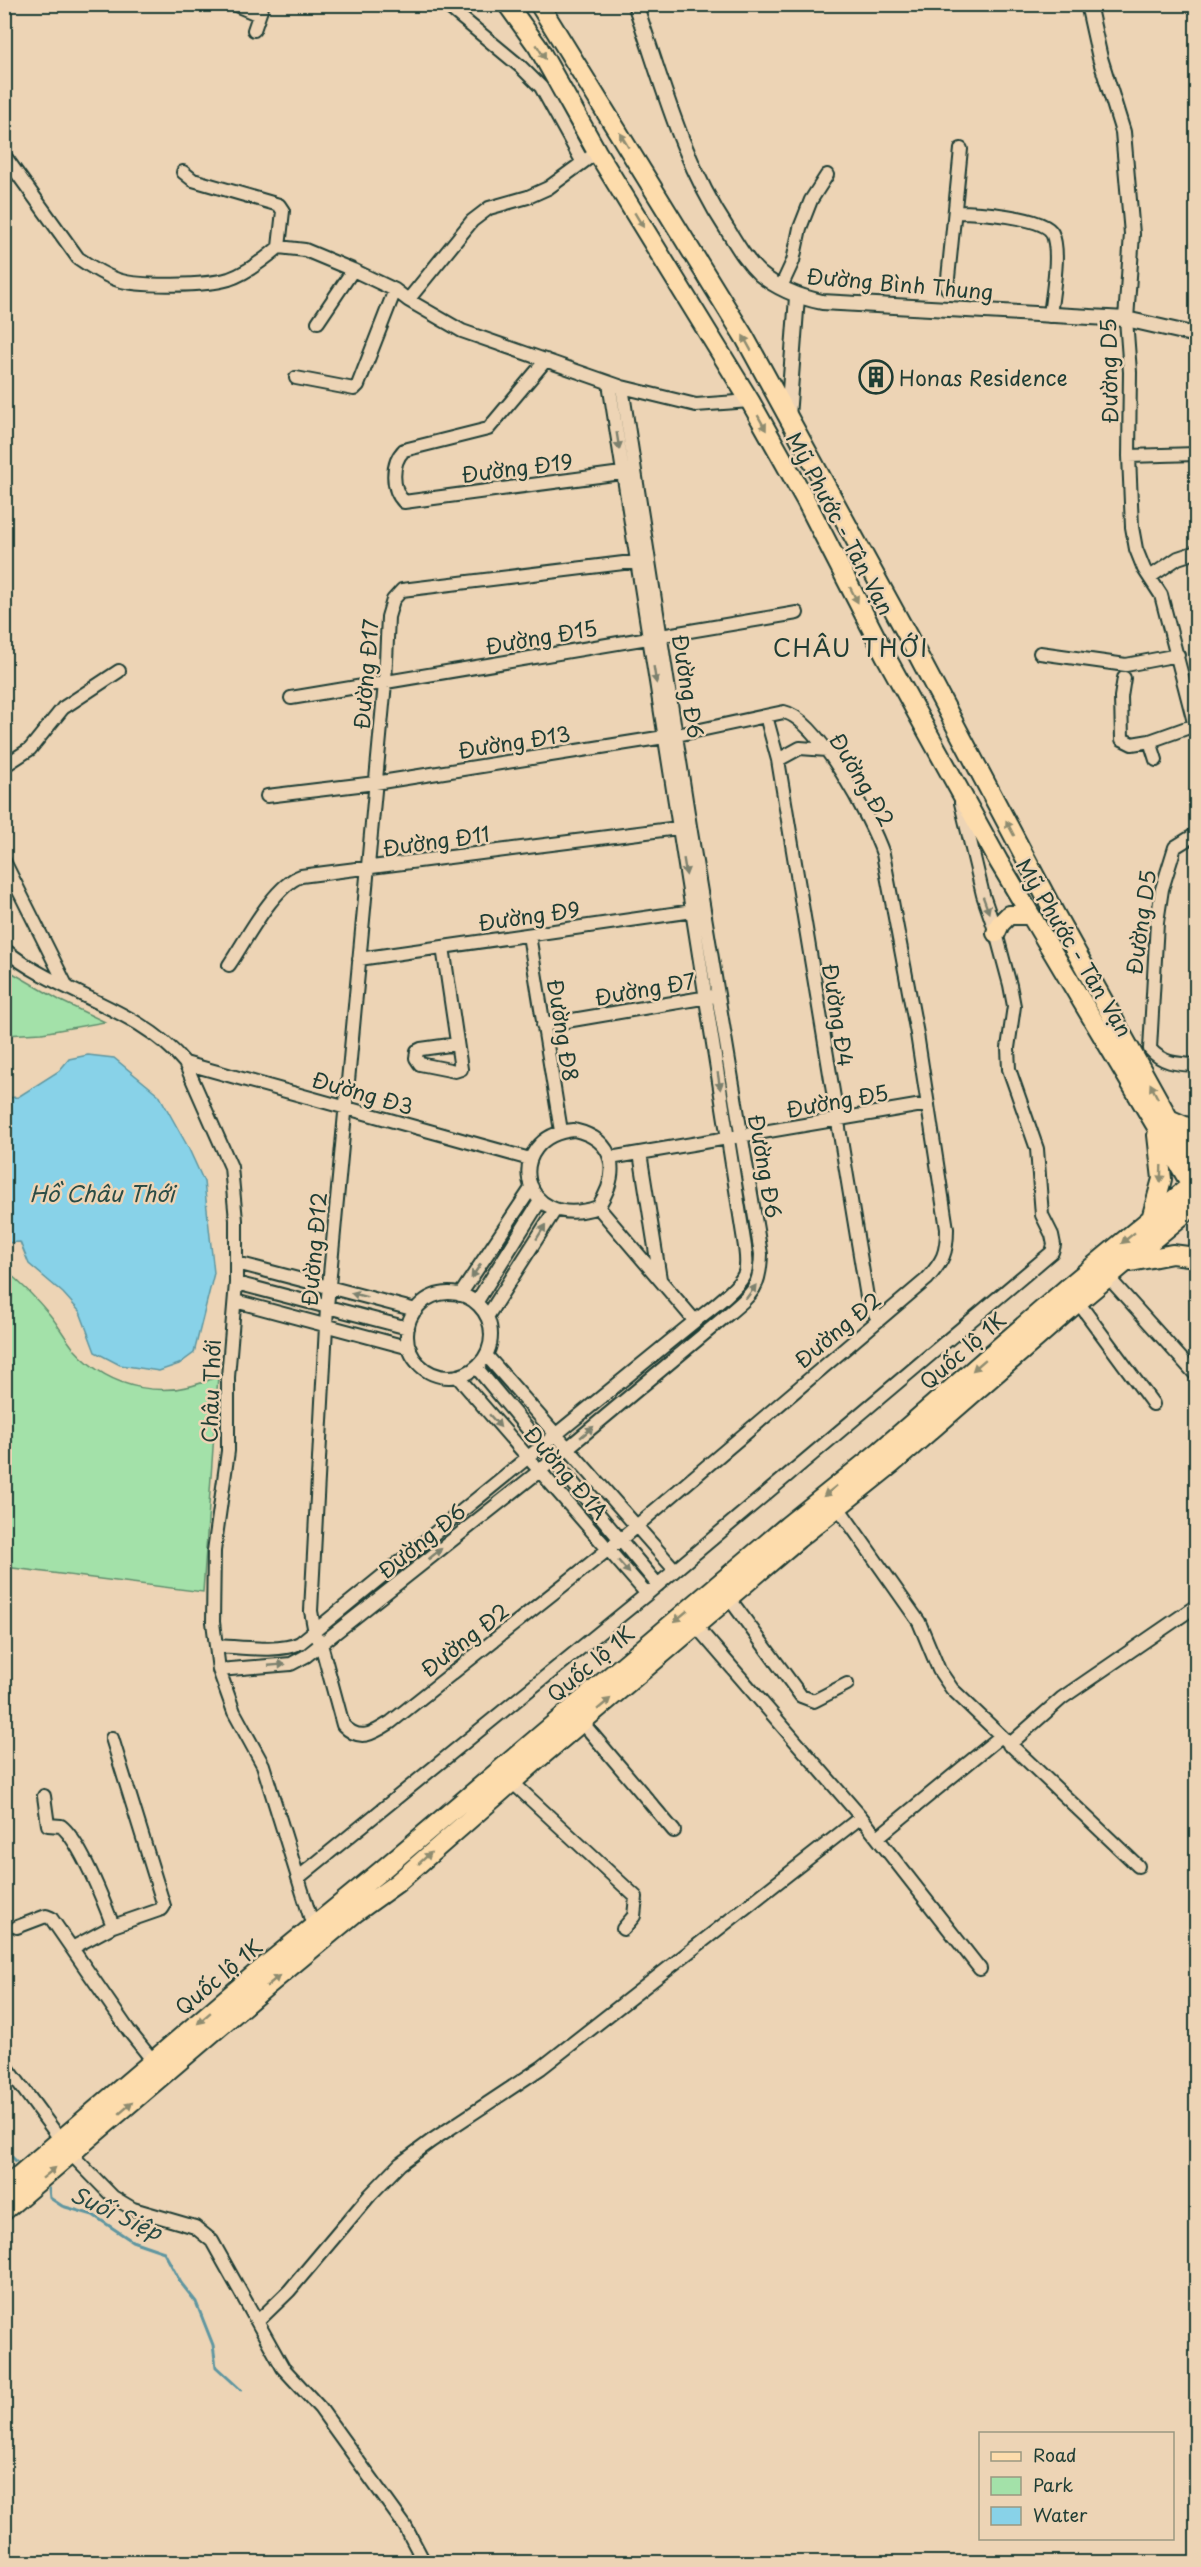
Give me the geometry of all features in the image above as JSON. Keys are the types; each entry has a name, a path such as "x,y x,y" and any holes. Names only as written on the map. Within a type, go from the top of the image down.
{"main road":[{"name":"Mỹ Phước - Tân Vạn","path":"507,4 538,47 590,156 750,401 806,499 885,656 1030,915 1163,1124 1197,1164"},
{"name":"Mỹ Phước - Tân Vạn","path":"539,4 745,338 909,638 1055,914 1128,1042 1163,1124 1195,1187"},
{"path":"750,401 775,393"},
{"path":"996,933 1000,924 1009,915 1030,915"},
{"path":"1151,1219 1162,1179 1163,1124 1197,1131"},
{"name":"Quốc lộ 1K","path":"15,2186 72,2155 318,1933 786,1526 880,1451 1067,1288 1151,1219 1195,1187"},
{"name":"Quốc lộ 1K","path":"15,2186 60,2140 153,2061 318,1933 397,1883 582,1722 1002,1371 1078,1302 1197,1204"},
{"path":"1124,1264 1172,1254 1197,1257"},
{"path":"4,2211 15,2186"}],"street":[{"path":"232,4 261,10 254,30"},
{"path":"408,300 472,221 489,208 528,197 548,188 590,156 541,87 521,67 445,4"},
{"name":"Đường Bình Thung","path":"635,4 681,140 695,173 721,220 748,261 760,274 797,297 822,302 1126,319 1197,336"},
{"name":"Đường D5","path":"1088,4 1100,58 1118,112 1126,159 1132,234 1126,319 1130,372 1132,528 1136,549 1149,577 1161,595 1196,727"},
{"path":"947,288 961,149"},
{"path":"4,155 78,258 94,270 121,281 188,285 229,279 262,261 279,247 283,211 279,205 193,180 183,172"},
{"path":"781,287 793,261 800,228 811,200 827,175"},
{"path":"955,212 1028,220 1052,231 1056,248 1050,316"},
{"path":"279,247 305,250 353,270 395,290 462,332 609,383 696,405 750,401"},
{"path":"318,322 353,270"},
{"path":"296,378 354,389 358,385 395,290"},
{"path":"788,417 797,297"},
{"name":"Đường Đ19","path":"546,360 488,429 404,450 398,455 394,486 398,496 404,502 628,472"},
{"name":"Đường Đ6","path":"217,1647 293,1647 315,1633 717,1303 744,1276 747,1262 728,1138 721,1055 643,560 628,472 609,383"},
{"name":"Đường Đ6","path":"622,387 628,472"},
{"path":"1130,456 1197,454"},
{"path":"1149,577 1178,558 1197,552"},
{"name":"Đường Đ17","path":"368,869 385,682 388,617 393,600 402,590 643,560"},
{"name":"Đường Đ15","path":"291,698 798,613"},
{"path":"1040,653 1126,665 1178,655"},
{"path":"4,766 30,749 63,708 120,670"},
{"path":"1124,678 1121,697 1122,738 1132,744 1196,727"},
{"name":"Đường Đ2","path":"315,1633 321,1644 343,1725 350,1732 363,1735 374,1734 608,1550 927,1279 939,1266 947,1250 947,1229 928,1104 883,854 875,830 827,750 801,720 784,712 766,716"},
{"name":"Đường Đ13","path":"267,796 375,783 671,736 766,716"},
{"name":"Đường Đ4","path":"766,716 778,759 867,1297 878,1320"},
{"path":"1150,741 1156,760"},
{"path":"778,759 800,748 827,750"},
{"path":"298,1878 658,1585 1052,1252 1054,1245 1052,1234 1042,1215 1037,1149 1009,1069 1008,1048 1014,1006 996,933 983,895 957,787"},
{"name":"Đường Đ11","path":"229,965 289,880 301,876 685,827"},
{"name":"Đường D5","path":"1149,1049 1154,955 1162,889 1175,847 1197,834"},
{"path":"4,861 67,987"},
{"name":"Đường Đ12","path":"315,1633 311,1611 327,1307 368,869"},
{"name":"Đường Đ9","path":"360,959 698,910"},
{"name":"Đường Đ8","path":"529,934 561,1131"},
{"path":"443,947 457,1044"},
{"name":"Châu Thới","path":"4,950 35,972 143,1026 177,1053 185,1063 231,1167 237,1263 228,1377 228,1451 214,1551 213,1622 219,1670 234,1712 262,1765 318,1933"},
{"name":"Đường Đ7","path":"543,1025 712,997"},
{"path":"1128,1042 1149,1049 1156,1057 1172,1064 1197,1065"},
{"name":"Đường Đ6","path":"219,1670 291,1664 306,1656 539,1471 750,1296 760,1277 761,1254 741,1136 721,1055"},
{"name":"Đường Đ3","path":"185,1063 530,1159"},
{"name":"Đường Đ5","path":"610,1158 928,1104"},
{"path":"574,1130 586,1133 598,1140 610,1158 613,1174 610,1186 598,1207 574,1214 555,1210 540,1201 532,1187 528,1170 530,1159 537,1146 548,1137 561,1131 574,1130"},
{"path":"640,1153 660,1280"},
{"path":"460,1295 532,1187"},
{"path":"476,1303 540,1201"},
{"path":"598,1207 695,1321"},
{"path":"487,1317 555,1210"},
{"path":"743,1234 758,1232"},
{"path":"496,1242 524,1258"},
{"path":"237,1263 416,1310"},
{"path":"1108,1277 1197,1375"},
{"path":"236,1282 408,1328"},
{"path":"438,1295 460,1295 476,1303 487,1317 492,1335 486,1355 476,1367 457,1376 433,1374 415,1359 410,1348 408,1328 416,1310 425,1300 438,1295"},
{"path":"235,1301 410,1348"},
{"path":"1078,1302 1153,1404"},
{"path":"717,1303 727,1315"},
{"name":"Đường Đ1A","path":"486,1355 675,1570"},
{"path":"650,1358 660,1370"},
{"name":"Đường Đ1A","path":"476,1367 658,1585"},
{"name":"Đường Đ1A","path":"457,1376 647,1594"},
{"path":"838,1507 920,1622 927,1646 952,1689 1004,1741 1138,1866"},
{"path":"461,1513 471,1525"},
{"path":"384,1576 395,1587"},
{"path":"729,1598 801,1696 814,1701 847,1684"},
{"path":"878,1838 1062,1698 1197,1606"},
{"path":"696,1626 861,1817 980,1969"},
{"path":"582,1722 674,1831"},
{"path":"72,1948 113,1926 162,1909 164,1906 112,1738"},
{"path":"512,1782 636,1897 634,1916 622,1929"},
{"path":"44,1796 48,1825 61,1826 69,1835 97,1884 113,1926"},
{"path":"258,2322 400,2164 541,2068 861,1817"},
{"path":"17,1927 46,1916 51,1918 129,2031 153,2061"},
{"path":"6,2069 72,2155 113,2197 133,2209 195,2227 212,2241 283,2368 320,2408 405,2526 424,2562"}],"green space":[{"path":"4,968 61,1001 105,1022 42,1033 5,1035"},
{"path":"4,1269 45,1309 74,1349 89,1363 123,1383 160,1390 199,1384 218,1376 203,1592 5,1567"}],"water":[{"name":"Hồ Châu Thới","path":"88,1055 114,1058 159,1095 188,1147 204,1182 214,1273 194,1353 179,1364 159,1371 120,1365 95,1352 80,1312 63,1293 29,1264 20,1242 5,1243 5,1098 18,1097 59,1071 69,1059"}],"waterway":[{"name":"Suối Siệp","path":"4,2149 16,2161"},
{"name":"Suối Siệp","path":"49,2189 50,2198 62,2206 93,2215 132,2241 164,2252 181,2283 196,2302 213,2345 216,2367 241,2390"}],"place":[{"name":"Honas Residence","path":"876,377"}],"district":[{"name":"CHÂU THỚI","path":"851,647"}]}
